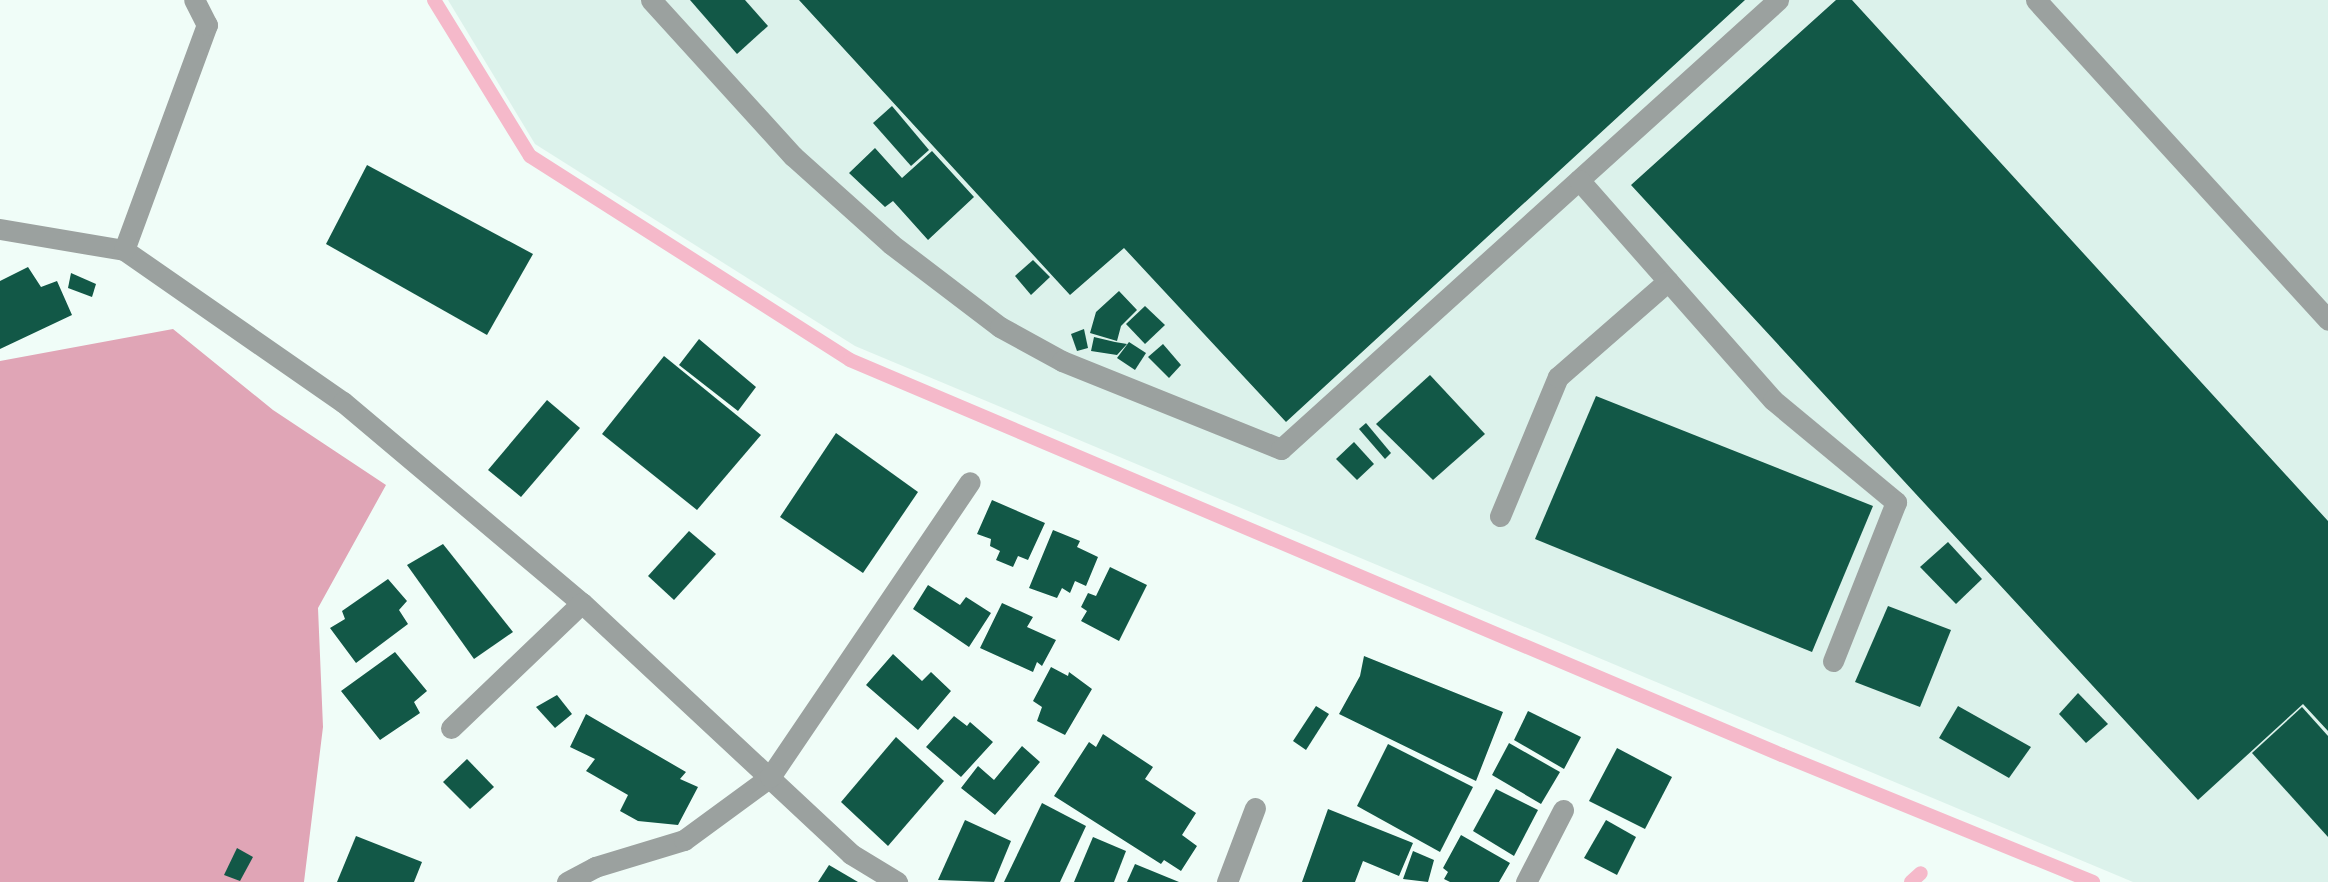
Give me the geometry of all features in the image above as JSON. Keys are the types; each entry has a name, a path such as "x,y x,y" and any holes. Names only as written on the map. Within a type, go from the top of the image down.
{"street":[{"path":"124,250 207,25 194,0"},
{"path":"650,0 793,156 891,244 999,327 1062,361 1281,449 1779,0"},
{"path":"2036,0 2328,320"},
{"path":"1579,180 1773,401 1896,502 1833,661"},
{"path":"0,229 124,250 343,402 582,603 851,854 897,882"},
{"path":"1500,516 1558,377 1668,281"},
{"path":"567,882 596,867 684,840 770,776 970,482"},
{"path":"451,728 582,603"},
{"path":"1227,882 1255,808"},
{"path":"1526,882 1563,810"}],"shaded area":[{"path":"448,0 2328,0 2328,882 2133,882 855,346 535,144"},
{"path":"173,329 273,410 386,485 318,608 323,727 304,882 0,882 0,361"}],"building":[{"path":"690,0 745,0 768,26 737,54"},
{"path":"799,0 1745,0 1286,422 1124,248 1070,295"},
{"path":"1836,0 1852,0 2328,521 2328,731 2303,704 2198,800 1631,185"},
{"path":"892,106 929,150 911,166 873,123"},
{"path":"875,148 902,178 932,151 974,197 928,240 893,201 885,207 849,173"},
{"path":"367,165 533,254 487,335 326,244"},
{"path":"1033,260 1050,277 1031,295 1015,276"},
{"path":"28,267 41,287 57,281 72,315 0,349 0,281"},
{"path":"71,273 96,284 92,297 68,288"},
{"path":"1119,291 1137,310 1121,326 1117,341 1090,333 1096,312"},
{"path":"1145,306 1165,325 1145,344 1126,324"},
{"path":"1084,329 1088,348 1077,351 1071,334"},
{"path":"1094,337 1127,344 1117,355 1091,351"},
{"path":"699,339 756,387 738,411 679,365"},
{"path":"1129,342 1146,353 1135,370 1117,358"},
{"path":"1163,344 1181,365 1169,378 1148,357"},
{"path":"664,356 761,435 697,510 602,434"},
{"path":"1430,375 1485,434 1433,480 1376,424"},
{"path":"1596,396 1873,506 1812,652 1535,539"},
{"path":"547,400 580,428 521,497 488,470"},
{"path":"1366,423 1391,453 1385,459 1359,429"},
{"path":"836,433 918,492 863,573 780,517"},
{"path":"1354,442 1374,464 1357,480 1336,459"},
{"path":"992,500 1045,523 1028,560 1018,556 1013,567 996,560 1000,551 990,546 991,539 977,534"},
{"path":"1053,530 1080,541 1077,547 1098,557 1086,586 1075,581 1070,593 1062,588 1057,598 1029,588"},
{"path":"689,531 716,554 674,600 648,576"},
{"path":"1948,542 1982,579 1956,604 1920,567"},
{"path":"443,544 513,632 474,659 407,565"},
{"path":"1110,567 1147,585 1119,641 1081,621 1087,611 1081,607 1088,593 1096,596"},
{"path":"388,579 407,601 399,610 408,624 356,663 330,628 345,619 342,611"},
{"path":"928,585 960,605 966,597 991,613 969,647 913,609"},
{"path":"1002,603 1033,617 1027,627 1056,640 1042,666 1037,662 1033,672 980,648"},
{"path":"1888,606 1951,630 1920,707 1855,682"},
{"path":"395,652 427,691 414,702 420,713 380,740 341,691"},
{"path":"893,654 922,681 931,672 951,691 918,730 866,685"},
{"path":"1364,656 1503,712 1476,781 1339,714 1360,676"},
{"path":"1051,667 1068,676 1069,672 1092,689 1065,735 1037,721 1042,707 1033,701"},
{"path":"2078,693 2108,724 2086,743 2059,714"},
{"path":"557,695 572,714 555,728 536,707"},
{"path":"1316,706 1329,714 1306,750 1293,741"},
{"path":"1958,706 2031,747 2009,778 1939,738"},
{"path":"2302,707 2328,736 2328,837 2252,753"},
{"path":"1528,711 1581,737 1564,769 1514,740"},
{"path":"586,714 686,772 680,779 698,787 678,825 638,821 620,811 628,795 586,771 595,759 570,747"},
{"path":"954,716 967,726 970,722 993,742 961,777 926,747"},
{"path":"1103,734 1153,767 1145,779 1196,813 1182,835 1197,846 1181,871 1164,860 1161,864 1054,796 1089,742 1096,747"},
{"path":"896,737 944,781 888,846 841,802"},
{"path":"1509,743 1560,772 1541,804 1492,775"},
{"path":"1388,744 1473,787 1440,852 1357,806"},
{"path":"1022,746 1040,762 995,815 961,788 978,766 994,780"},
{"path":"1617,748 1672,777 1645,829 1589,801"},
{"path":"467,759 494,787 470,809 443,782"},
{"path":"1496,789 1538,810 1514,856 1473,831"},
{"path":"1042,803 1086,826 1060,882 1004,882"},
{"path":"1328,809 1413,843 1399,876 1363,861 1355,882 1302,882"},
{"path":"965,820 1011,841 994,882 938,880"},
{"path":"1606,820 1636,837 1617,875 1584,858"},
{"path":"1461,835 1510,863 1499,882 1450,882 1444,879 1448,872 1443,868"},
{"path":"356,836 422,862 414,882 337,882"},
{"path":"1093,837 1126,851 1114,882 1074,882"},
{"path":"237,848 253,857 240,881 224,875"},
{"path":"1413,851 1434,860 1428,882 1403,879"},
{"path":"1135,864 1179,882 1127,882"},
{"path":"829,865 858,882 818,882"}],"waterway":[{"path":"434,0 530,156 850,360 1782,755 2093,882"},
{"path":"1911,882 1921,873"}]}
